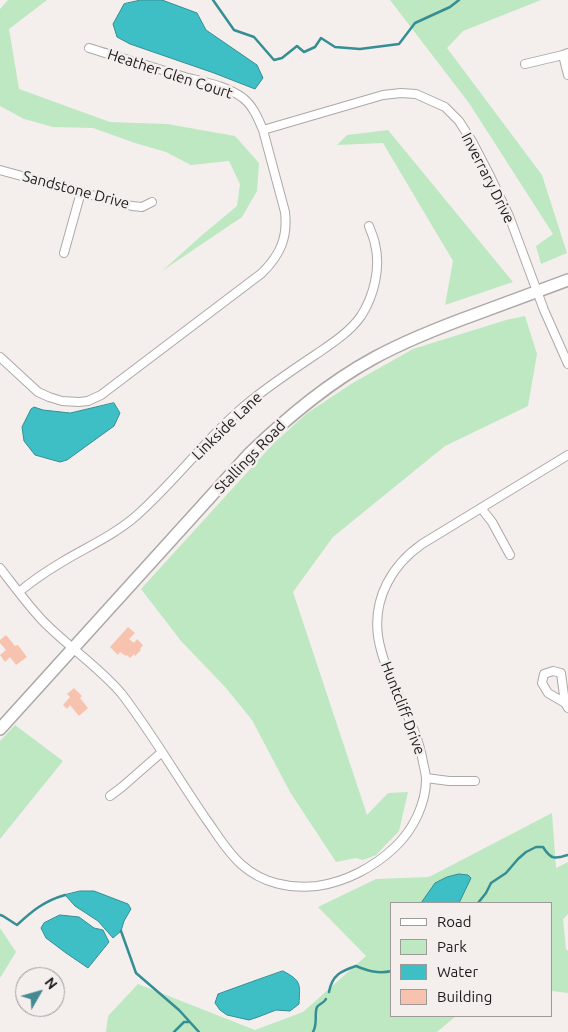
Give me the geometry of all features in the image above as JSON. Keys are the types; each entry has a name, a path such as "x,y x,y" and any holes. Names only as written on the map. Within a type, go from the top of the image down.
{"street":[{"name":"Heather Glen Court","path":"0,357 38,392 49,397 62,401 79,402 101,395 262,273 271,264 284,237 286,225 285,212 262,130 251,106 228,90 89,48"},
{"path":"525,64 565,54 568,75"},
{"name":"Inverrary Drive","path":"262,130 383,96 401,93 416,94 445,107 459,121 490,174 509,216 544,310 568,364"},
{"name":"Sandstone Drive","path":"0,170 132,206 142,207 152,202"},
{"path":"64,253 81,192"},
{"name":"Linkside Lane","path":"19,592 43,573 108,536 134,517 156,497 243,407 337,340 354,325 368,303 375,280 377,254 369,226"},
{"name":"Stallings Road","path":"0,729 250,453 307,402 352,371 397,346 442,327 568,280"},
{"name":"Huntcliff Drive","path":"0,568 43,621 107,678 118,691 148,730 202,813 237,860 249,871 278,884 317,886 341,880 364,870 391,851 406,835 416,818 422,800 426,778 421,752 381,648 378,628 379,606 388,580 406,557 422,544 568,454"},
{"path":"481,508 492,522 510,554"},
{"path":"110,796 122,788 162,752"},
{"path":"426,778 475,781"}],"green space":[{"path":"8,0 47,0 9,29 19,89 110,122 167,124 235,136 259,163 257,191 242,217 162,271 237,206 240,184 229,161 191,165 166,152 93,128 53,127 24,119 0,106 0,9"},
{"path":"390,0 541,0 463,31 447,48 542,175 567,253 541,264 536,246 553,234 469,103"},
{"path":"388,130 513,282 445,305 453,261 383,143 337,145 347,135"},
{"path":"525,316 537,354 528,406 445,446 333,537 293,592 367,815 388,793 408,792 399,831 376,855 363,860 356,858 336,862 290,792 252,720 226,688 181,641 141,589 273,444 306,414 351,384 413,349 506,320"},
{"path":"15,725 63,761 0,839 0,741"},
{"path":"552,813 556,868 568,862 568,914 563,919 566,949 568,951 568,993 553,991 553,902 390,902 390,1017 455,1017 437,1032 106,1032 108,1016 138,984 255,1030 303,1012 366,956 318,907 376,879 429,877"},
{"path":"0,928 16,952 0,978"}],"water":[{"path":"141,0 162,0 197,13 206,30 257,65 263,78 255,89 130,44 117,37 113,24 124,4"},
{"path":"114,403 120,413 114,426 67,460 60,462 35,455 24,441 22,427 31,409 34,407 70,413"},
{"path":"459,874 468,875 471,878 459,902 422,902 435,883"},
{"path":"80,891 94,891 128,904 131,909 121,931 113,938 98,921 75,906 65,895"},
{"path":"60,915 79,917 94,928 103,930 109,942 88,968 46,938 41,928 44,923"},
{"path":"283,971 297,981 299,987 299,1004 290,1011 276,1010 249,1020 227,1015 215,1003 218,994"}],"building":[{"path":"128,627 135,633 129,639 134,643 137,639 143,645 135,656 134,654 130,658 120,652 118,655 110,647"},
{"path":"6,635 15,646 18,645 27,657 16,665 10,657 5,662 0,655 6,650 0,643 0,640"},
{"path":"74,688 82,696 80,698 88,708 79,716 70,705 67,709 63,705 70,697 67,694"}],"waterway":[{"path":"213,0 234,30 254,37 274,60 282,58 297,46 304,52 315,47 321,38 335,47 360,49 399,44 415,23 450,7 459,0"},
{"path":"479,902 491,883 506,873 526,852 536,847 543,847 548,854 554,857 568,855"},
{"path":"0,915 17,925 39,907 65,895"},
{"path":"121,931 136,973 179,1010 199,1032"},
{"path":"329,992 332,981 338,974 356,966 373,972 390,971"},
{"path":"313,1032 317,1007 326,999"},
{"path":"174,1032 184,1022 189,1022"}]}
